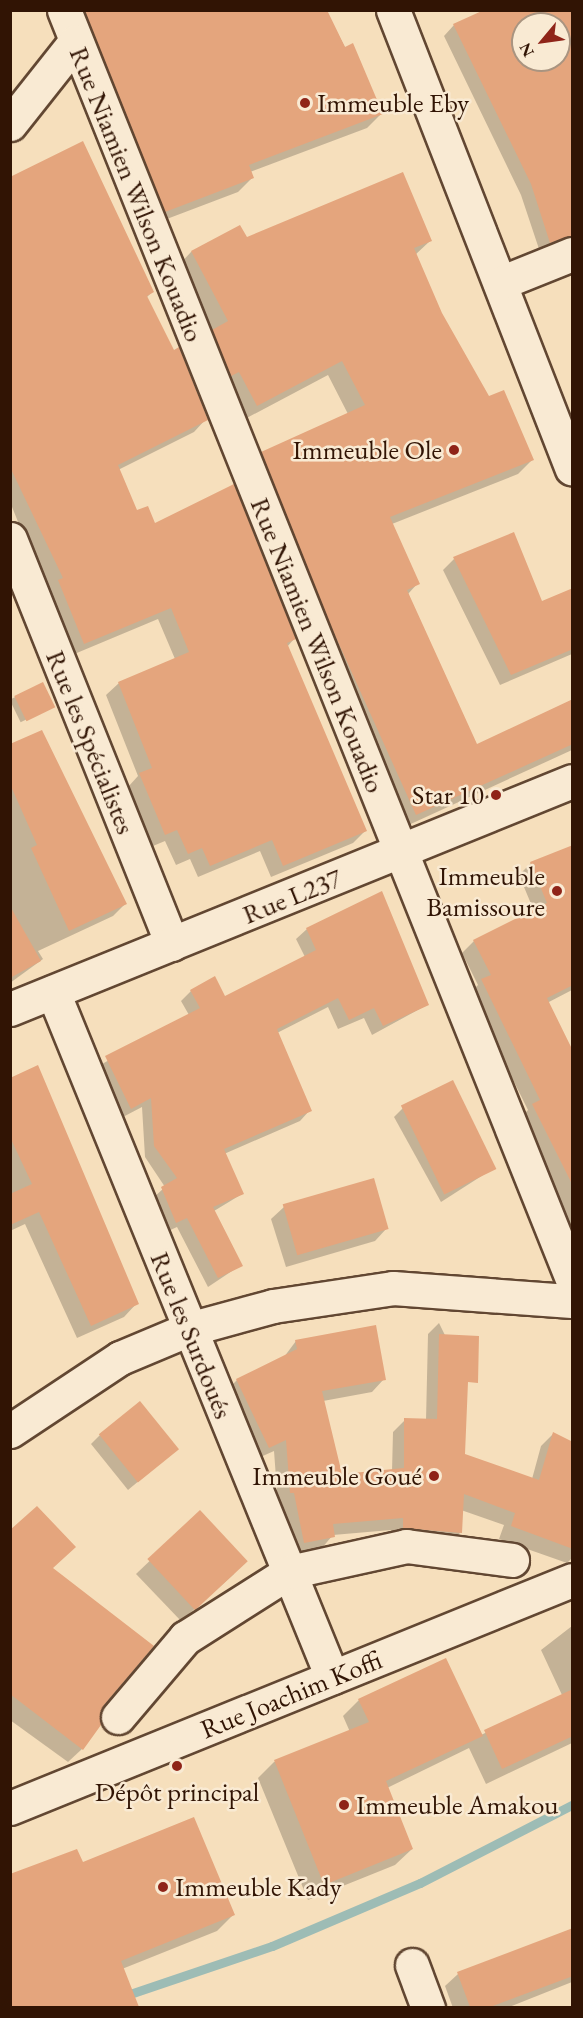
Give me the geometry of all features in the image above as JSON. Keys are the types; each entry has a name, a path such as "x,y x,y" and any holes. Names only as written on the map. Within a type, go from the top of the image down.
{"street":[{"name":"Rue Niamien Wilson Kouadio","path":"64,10 573,1279"},
{"path":"393,10 573,468"},
{"path":"10,124 75,42"},
{"path":"500,283 573,254"},
{"name":"Rue les Spécialistes","path":"10,539 172,944"},
{"name":"Rue L237","path":"10,1009 573,781"},
{"name":"Rue les Surdoués","path":"53,992 332,1677"},
{"path":"10,1431 81,1379 189,1329 320,1296 393,1288 573,1300"},
{"path":"118,1717 184,1638 289,1572 406,1546 512,1560"},
{"name":"Rue Joachim Koffi","path":"10,1808 573,1580"},
{"path":"412,1965 428,2007"}],"building":[{"path":"84,10 327,10 345,47 353,43 383,114 249,165 254,178 165,212"},
{"path":"484,10 573,10 573,236 550,243 531,184 453,24"},
{"path":"83,141 154,292 147,296 174,350 179,347 208,420 118,465 137,510 148,506 155,523 234,484 296,639 287,643 367,831 283,866 272,840 210,866 202,848 188,854 177,830 165,835 139,773 152,768 118,682 189,652 171,608 84,644 58,580 63,578 10,467 10,177"},
{"path":"403,172 432,241 414,248 442,313 489,396 504,390 534,460 390,517 420,584 407,590 477,744 573,699 573,744 416,815 330,624 261,452 365,405 342,361 257,406 239,372 231,376 212,330 228,321 191,251 240,225 247,237"},
{"path":"514,532 542,601 573,588 573,649 511,675 453,557"},
{"path":"43,682 55,707 27,721 14,696"},
{"path":"42,730 127,904 69,931 31,848 37,845 10,784 10,744"},
{"path":"573,845 573,985 547,998 573,1051 573,1186 532,1104 540,1100 481,979 491,975 473,940 547,903 530,862"},
{"path":"382,891 429,1005 383,1026 374,1008 349,1020 338,998 277,1029 312,1111 224,1149 244,1194 213,1207 243,1266 218,1278 187,1218 176,1223 161,1187 177,1178 154,1146 151,1098 131,1109 105,1056 200,1008 190,990 215,976 225,996 316,950 306,928"},
{"path":"10,906 41,961 10,978"},
{"path":"38,1065 139,1304 91,1326 39,1212 10,1225 10,1194 32,1184 10,1137 10,1078"},
{"path":"453,1080 496,1169 444,1194 401,1105"},
{"path":"374,1178 389,1229 297,1255 283,1204"},
{"path":"376,1325 386,1380 322,1391 342,1474 404,1468 404,1418 437,1419 439,1334 479,1336 478,1383 468,1382 465,1454 539,1480 553,1432 573,1442 573,1549 511,1526 515,1513 464,1494 462,1533 403,1528 403,1518 333,1524 335,1537 304,1543 294,1493 290,1493 286,1440 269,1448 236,1379 297,1349 295,1340"},
{"path":"140,1401 179,1449 138,1483 99,1434"},
{"path":"37,1506 76,1547 53,1568 154,1646 104,1705 101,1725 83,1750 10,1694 10,1530"},
{"path":"200,1510 248,1561 195,1610 147,1559"},
{"path":"446,1658 483,1736 386,1781 413,1849 324,1885 274,1760 369,1722 358,1699"},
{"path":"573,1689 573,1736 502,1769 484,1730"},
{"path":"194,1817 235,1915 121,1961 139,2007 10,2007 10,1874 77,1849 83,1862"},
{"path":"573,1928 573,1976 490,2007 470,2007 457,1972"}],"waterway":[{"path":"124,1996 272,1946 420,1883 572,1805"}],"place":[{"name":"Immeuble Eby","path":"305,103"},
{"name":"Immeuble Ole","path":"454,450"},
{"name":"Star 10","path":"496,795"},
{"name":"Immeuble Bamissoure","path":"557,891"},
{"name":"Immeuble Goué","path":"434,1476"},
{"name":"Dépôt principal","path":"177,1766"},
{"name":"Immeuble Amakou","path":"344,1805"},
{"name":"Immeuble Kady","path":"163,1887"}]}
